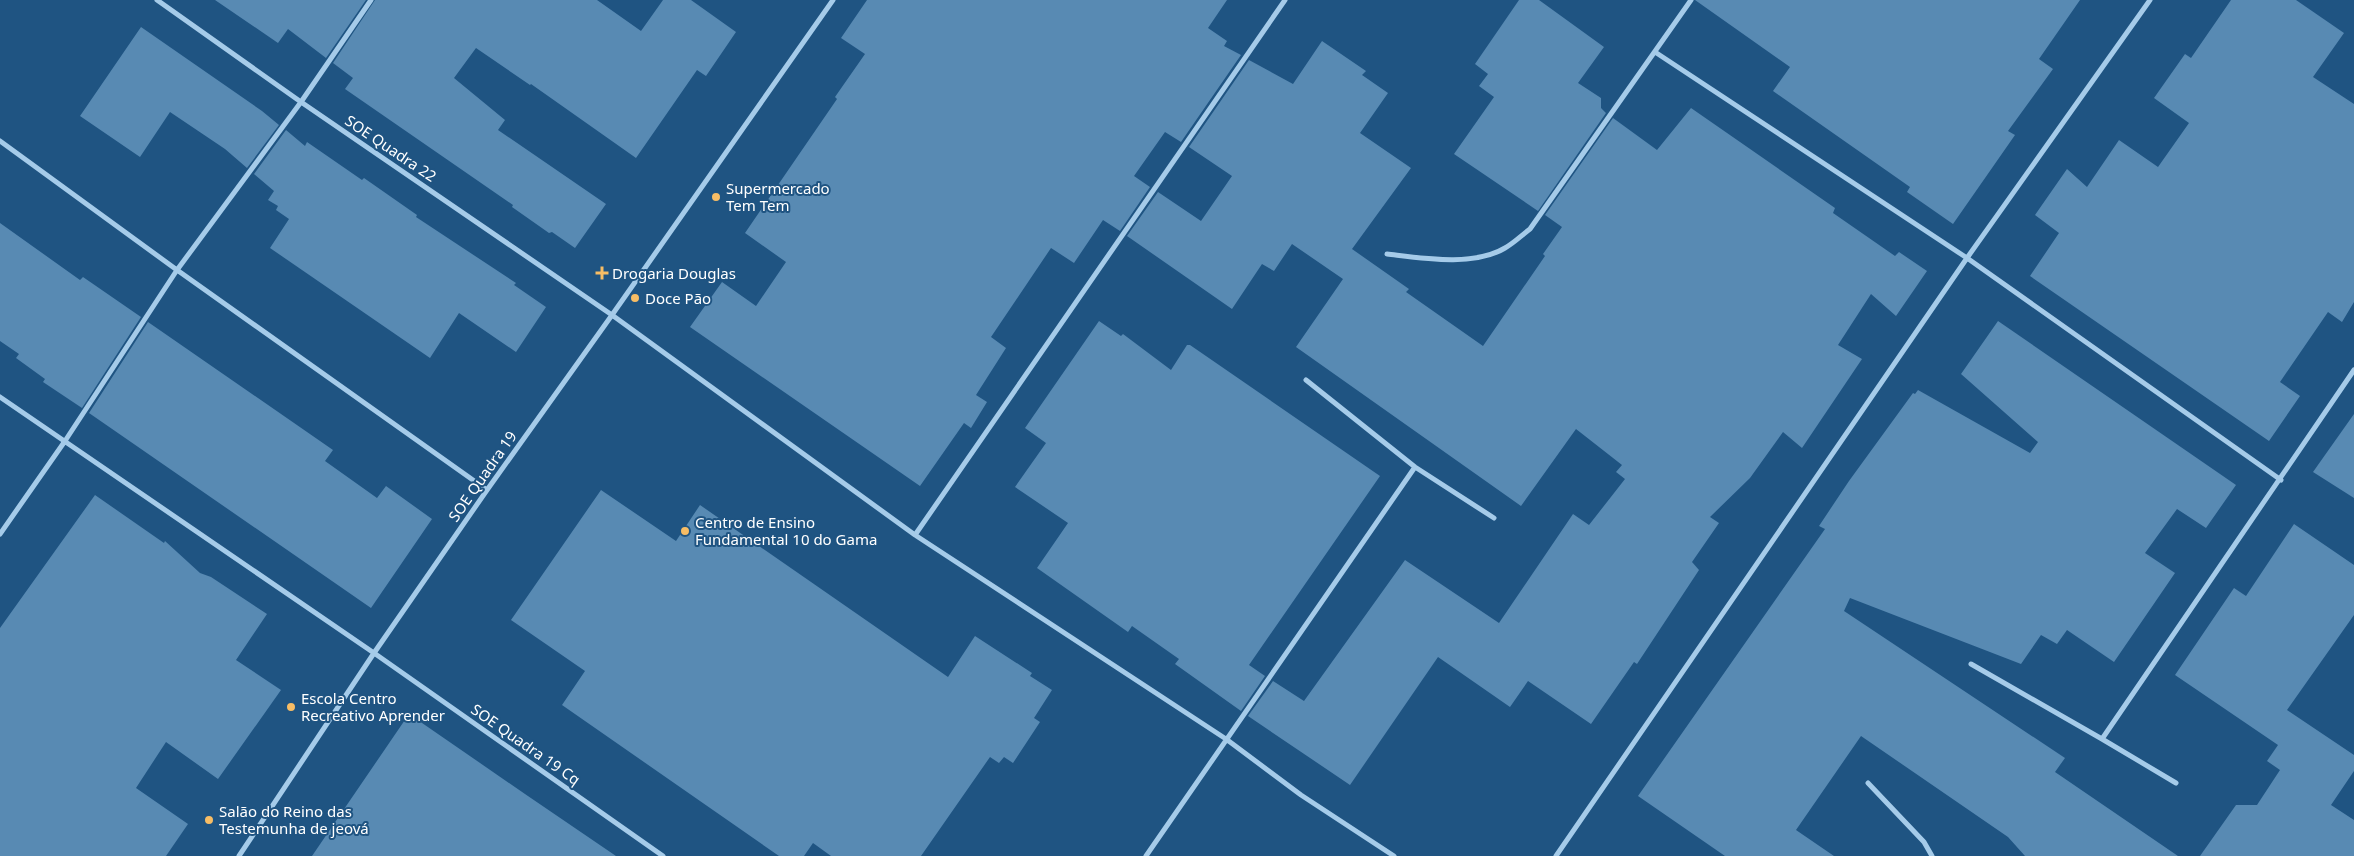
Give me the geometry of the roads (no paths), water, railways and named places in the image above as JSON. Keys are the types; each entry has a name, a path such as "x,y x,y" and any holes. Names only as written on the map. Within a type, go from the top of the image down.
{"street":[{"name":"SOE Quadra 22","path":"157,0 301,102 612,315 915,535 1226,739 1301,795 1394,856"},
{"path":"0,534 65,441 177,270 301,102 371,0"},
{"name":"SOE Quadra 19","path":"238,856 374,653 487,490 833,0"},
{"path":"915,535 1285,0"},
{"path":"1387,254 1439,260 1480,256 1504,249 1530,229 1691,0"},
{"path":"1556,856 1967,258 2150,0"},
{"path":"1655,52 1967,258 2281,480"},
{"path":"0,142 487,490"},
{"path":"2102,739 2281,480 2354,370"},
{"path":"1306,380 1415,467 1494,518"},
{"path":"0,397 374,653"},
{"path":"1146,856 1415,467"},
{"name":"SOE Quadra 19 Cq","path":"374,653 663,856"},
{"path":"1971,664 2176,783"},
{"path":"1868,784 1924,842 1932,856"}],"place":[{"name":"Supermercado Tem Tem","path":"716,197"},
{"name":"Drogaria Douglas","path":"602,273"},
{"name":"Doce Pão","path":"635,298"},
{"name":"Centro de Ensino Fundamental 10 do Gama","path":"685,531"},
{"name":"Escola Centro Recreativo Aprender","path":"291,707"},
{"name":"Salão do Reino das Testemunha de jeová","path":"209,820"}]}
